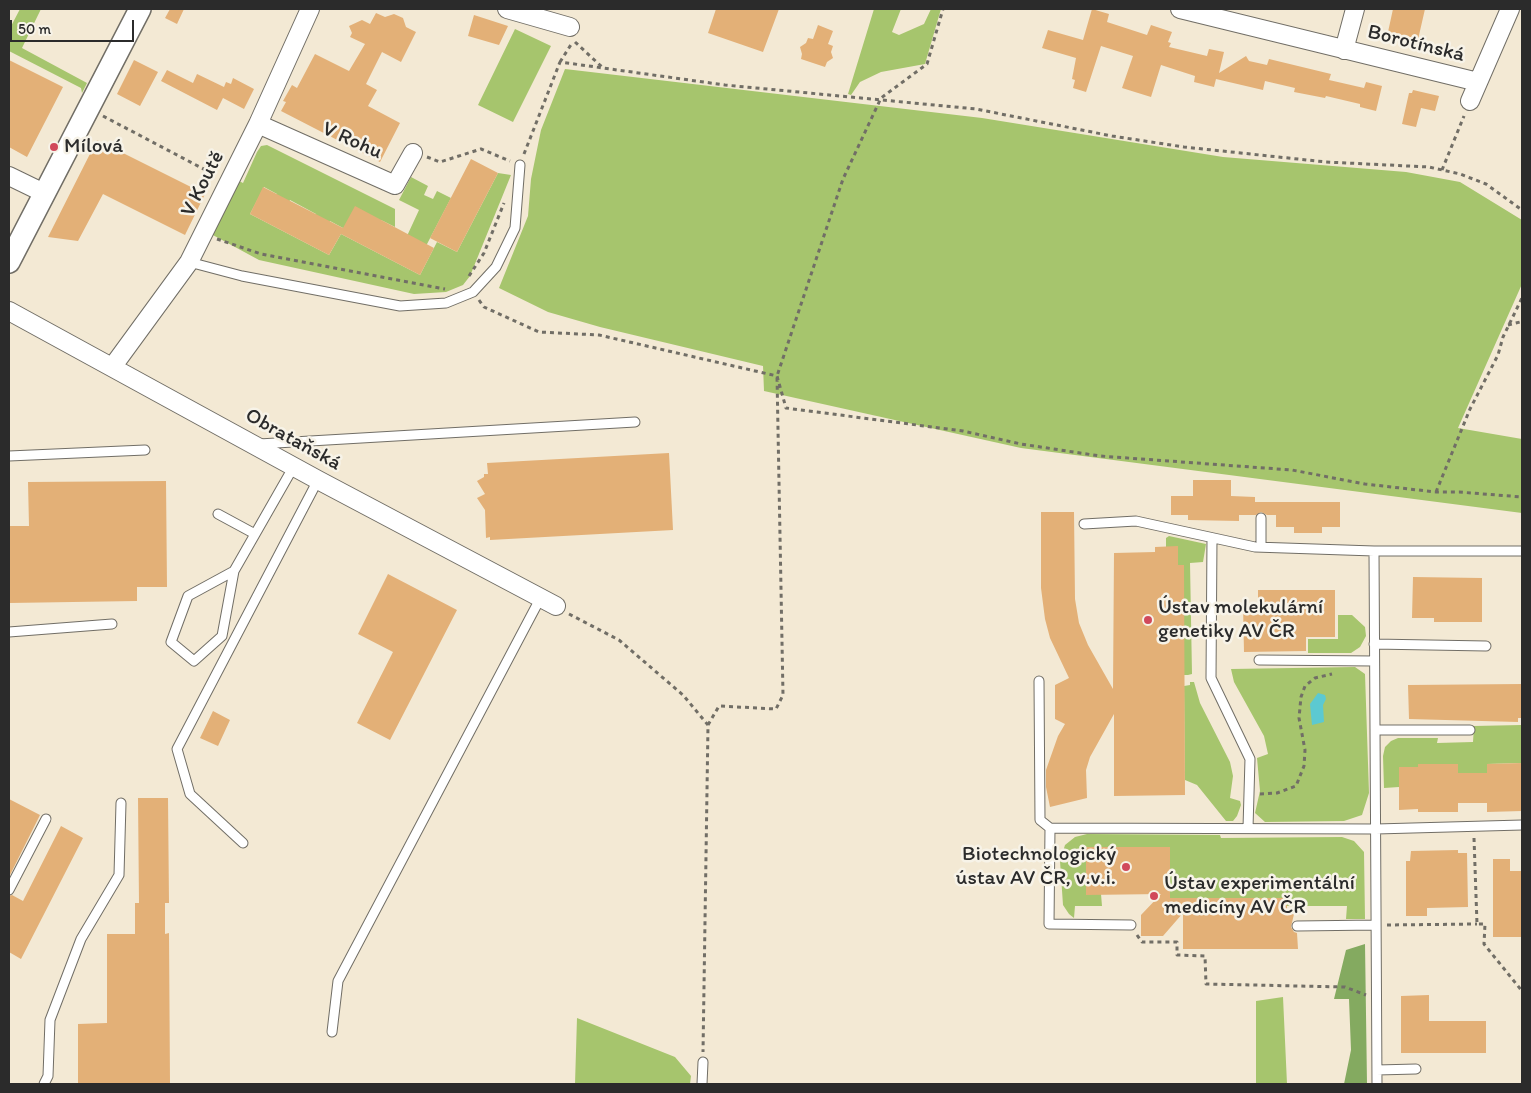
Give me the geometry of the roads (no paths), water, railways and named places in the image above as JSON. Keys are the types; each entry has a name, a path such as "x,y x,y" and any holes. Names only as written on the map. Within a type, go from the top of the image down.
{"street":[{"path":"9,262 140,9"},
{"name":"V Koutě","path":"113,366 189,262 258,124 310,9"},
{"path":"507,9 572,34"},
{"name":"Borotínská","path":"1344,50 1355,9"},
{"path":"1470,101 1510,9"},
{"name":"Borotínská","path":"1185,10 1478,82"},
{"name":"V Rohu","path":"258,124 395,185 413,153"},
{"path":"9,176 44,194"},
{"name":"Obrataňská","path":"9,311 113,366 318,480 549,602"}],"lane":[{"path":"189,262 242,276 400,306 446,303 473,292 496,267 515,228 520,164"},
{"path":"254,444 635,422"},
{"path":"9,456 145,450"},
{"path":"234,571 188,596 172,642 194,661 222,636 234,571 294,466"},
{"path":"242,843 190,794 178,749 318,480"},
{"path":"218,514 255,534"},
{"path":"1261,518 1261,547"},
{"path":"1084,524 1136,521 1261,547 1374,551 1522,551"},
{"path":"1212,538 1211,678 1250,759 1248,828"},
{"path":"1374,551 1377,1084"},
{"path":"332,1032 338,981 549,602"},
{"path":"9,632 112,624"},
{"path":"1374,644 1486,646"},
{"path":"1259,660 1374,661"},
{"path":"1039,681 1040,820 1050,828 1376,828 1522,825"},
{"path":"1375,730 1470,730"},
{"path":"44,1084 48,1076 50,1020 81,939 119,875 121,803"},
{"path":"9,890 46,819"},
{"path":"1050,828 1049,924 1131,925"},
{"path":"1297,926 1376,925"},
{"path":"702,1084 703,1062"},
{"path":"1377,1070 1416,1069"}],"water":[{"path":"1318,693 1325,695 1326,699 1323,705 1324,722 1312,725 1310,704"}],"place":[{"name":"Mílová","path":"54,147"},
{"name":"Ústav molekulární genetiky AV ČR","path":"1148,620"},
{"name":"Biotechnologický ústav AV ČR, v.v.i.","path":"1126,867"},
{"name":"Ústav experimentální medicíny AV ČR","path":"1154,896"}]}
